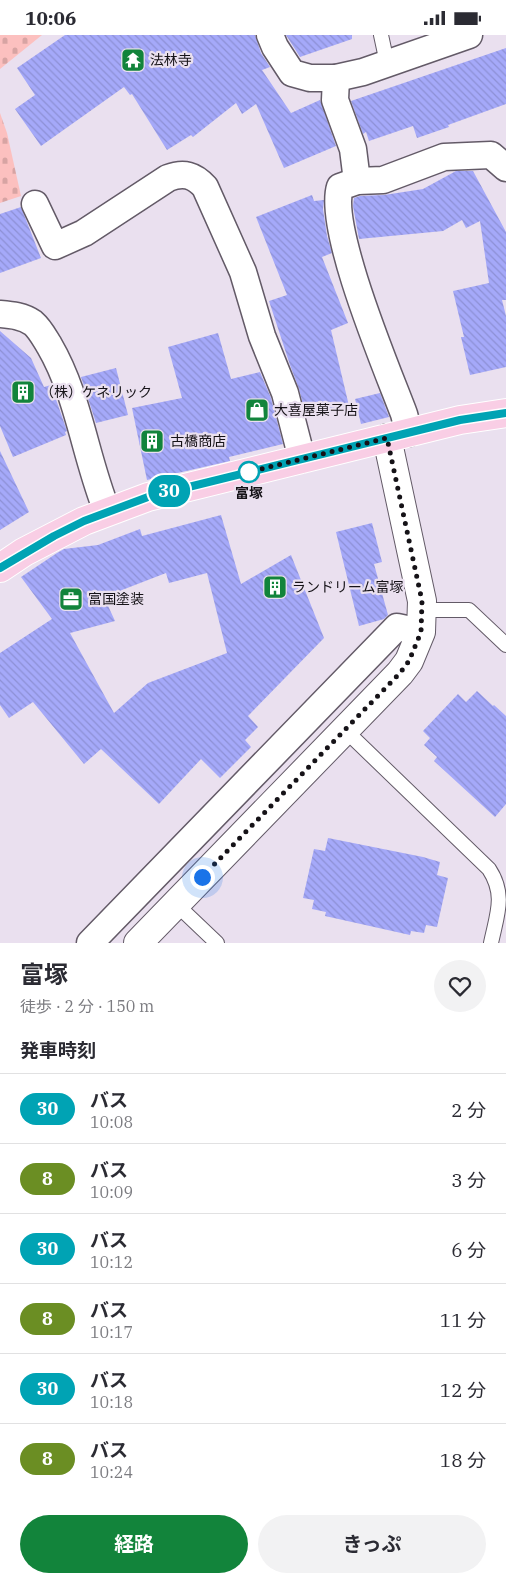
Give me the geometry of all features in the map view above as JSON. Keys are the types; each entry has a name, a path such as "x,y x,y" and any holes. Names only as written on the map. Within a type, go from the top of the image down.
{"main road":[{"path":"0,567 54,536 107,511 148,497 460,420 506,413"}],"street":[{"path":"270,35 274,47 292,73 310,78 336,78 363,72 469,35"},
{"path":"336,78 335,100 353,149 357,181"},
{"path":"138,943 400,673 409,661 422,621 420,586 398,435 404,414 359,293 341,229 338,196 340,187 357,181 383,180 444,157 491,155 506,168"},
{"path":"36,204 55,246 84,233 168,178 178,174 189,175 198,179 205,187 243,272 258,325 285,393 302,459"},
{"path":"0,314 22,317 33,323 42,333 58,362 69,387 98,489 107,511"},
{"path":"90,943 397,627 422,621"}],"lane":[{"path":"381,35 387,63"},
{"path":"422,621 469,609 506,645"},
{"path":"345,730 489,869 496,879 500,892 490,943"},
{"path":"176,904 217,943"}],"green space":[{"path":"0,35 42,35 0,69"},
{"path":"0,113 7,133 21,196 0,203"}],"building":[{"path":"65,35 255,35 261,53 270,67 262,70 291,113 320,100 336,146 284,168 256,104 242,114 236,103 193,137 191,135 167,150 132,94 130,95 124,87 41,146 15,109 35,95 17,68"},
{"path":"286,35 352,35 352,39 300,57"},
{"path":"506,48 506,104 417,138 413,126 369,141 366,132 363,134 351,101"},
{"path":"456,171 473,171 506,232 506,300 502,300 506,316 506,367 470,375 461,337 464,337 453,291 489,283 480,221 466,228 462,220 443,231 359,239 353,206 354,198 423,189"},
{"path":"312,195 314,201 324,200 323,209 327,236 332,253 322,257 348,323 331,330 349,406 306,416 299,389 269,301 287,295 256,217"},
{"path":"21,207 41,258 0,273 0,214"},
{"name":"（株）ケネリック","path":"0,331 31,358 44,387 51,385 67,431 65,432 66,435 13,457 0,426"},
{"path":"218,333 231,379 260,372 271,398 283,444 229,457 230,461 147,480 132,408 182,398 168,347"},
{"path":"116,368 128,415 96,423 81,377"},
{"path":"380,393 389,417 361,424 355,399"},
{"path":"0,451 29,512 0,530"},
{"path":"221,515 241,584 291,555 324,638 248,716 258,727 245,740 251,747 220,778 201,759 159,804 101,749 84,764 33,702 9,718 0,705 0,653 52,619 21,577 64,549 98,545 140,529 142,536","holes":["166,573 169,583 207,573 227,653 148,683 114,713 70,633 115,621 104,597"]},
{"path":"372,523 382,562 374,564 388,615 384,619 359,626 336,532"},
{"path":"477,691 506,716 506,804 495,817 434,761 437,757 424,745 430,738 423,731 458,694 466,702"},
{"path":"328,838 440,862 437,875 448,878 437,927 426,925 424,933 411,931 410,935 325,916 326,912 312,909 314,900 303,898 314,849 325,851"}],"bus line":[{"name":"30","path":"0,568 24,552 84,521 148,497 460,420 506,413"}],"place":[{"name":"法林寺","path":"133,60"},
{"name":"（株）ケネリック","path":"23,392"},
{"name":"大喜屋菓子店","path":"257,410"},
{"name":"古橋商店","path":"152,441"},
{"name":"富塚","path":"249,472"},
{"name":"ランドリーム富塚","path":"275,587"},
{"name":"富国塗装","path":"71,599"}],"route":[{"path":"202,877 400,673 416,647 423,617 420,586 387,438 249,472"}]}
